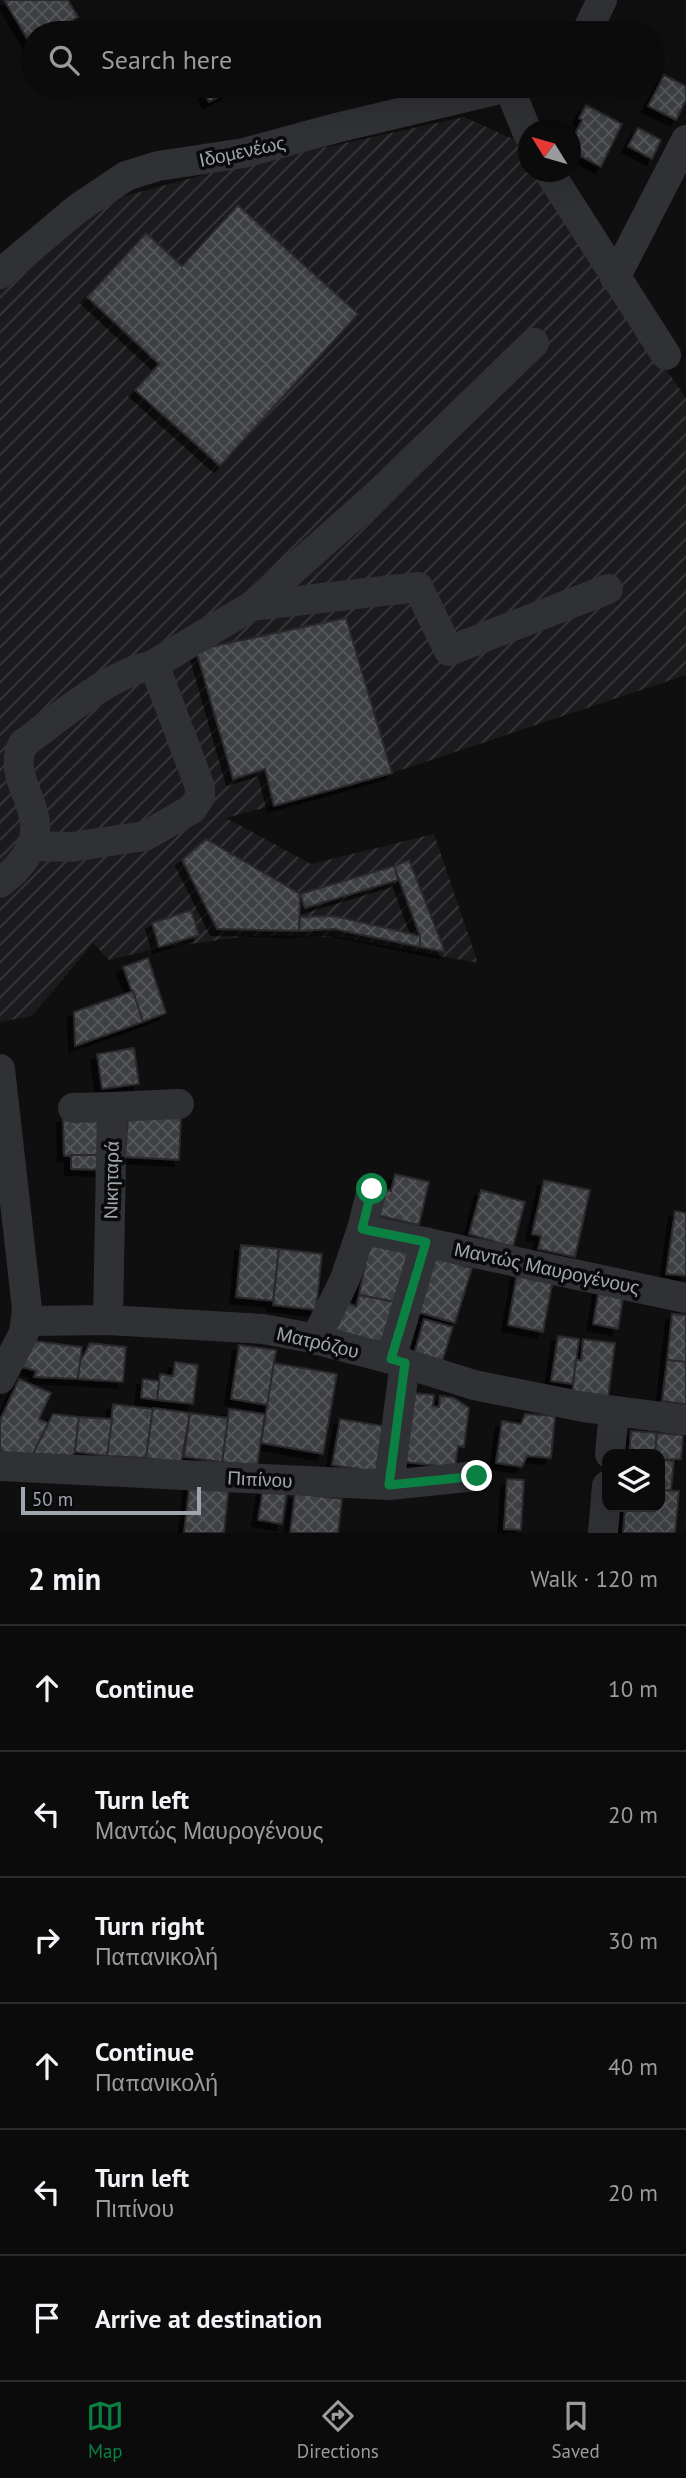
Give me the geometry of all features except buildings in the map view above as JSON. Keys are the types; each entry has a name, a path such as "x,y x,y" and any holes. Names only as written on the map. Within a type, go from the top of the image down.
{"street":[{"path":"592,21 602,0"},
{"name":"Ιδομενέως","path":"0,274 77,209 126,176 158,166 244,153 461,98"},
{"path":"515,98 523,119"},
{"path":"615,278 686,140"},
{"path":"555,182 666,355"},
{"path":"0,883 20,868 32,846 33,826 14,765 16,754 23,744 95,692 141,667 151,666 252,606 379,493 534,343"},
{"path":"252,606 418,587 449,651 608,589"},
{"path":"32,846 71,847 145,836 192,809 200,797 200,787 158,676 151,666"},
{"path":"0,1069 27,1321 18,1346 0,1379"},
{"path":"73,1108 179,1104"},
{"name":"Νικηταρά","path":"108,1320 112,1107"},
{"path":"315,1340 345,1279 372,1189"},
{"name":"Μαντώς Μαυρογένους","path":"362,1229 686,1298"},
{"path":"389,1485 398,1361 426,1242"},
{"name":"Ματρόζου","path":"27,1321 108,1320 263,1329 398,1361 474,1385 544,1400 686,1420"},
{"path":"610,1449 614,1411"},
{"name":"Πιπίνου","path":"0,1466 389,1485 477,1476"},
{"path":"603,1533 605,1512"}],"shaded area":[{"path":"464,117 513,139 518,144 518,182 546,182 602,278 686,398 686,675 392,773 226,818 311,864 434,834 478,963 338,937 247,936 155,949 109,960 93,943 32,1016 0,1022 0,287 113,199 222,170"}],"route":[{"path":"372,1189 362,1229 426,1242 391,1359 405,1363 389,1485 477,1476"}]}
